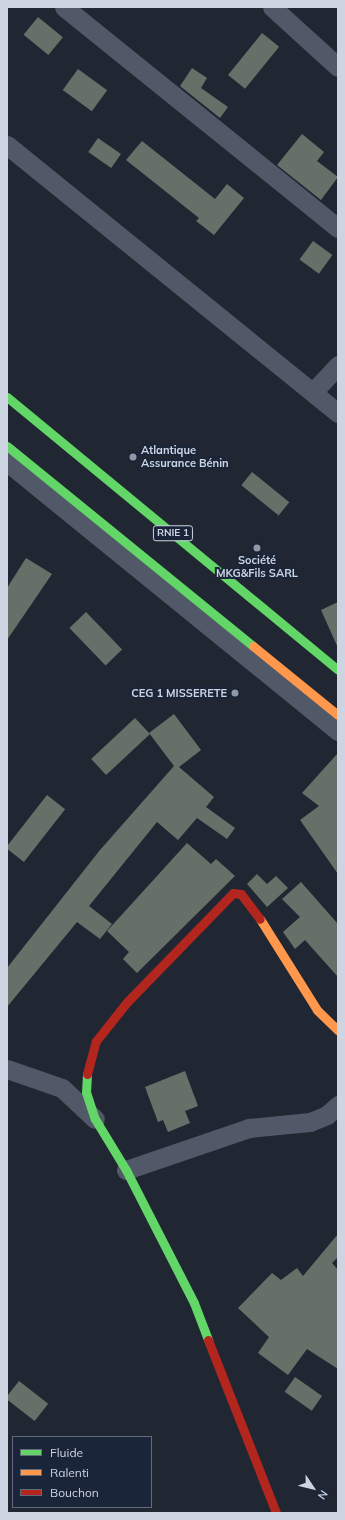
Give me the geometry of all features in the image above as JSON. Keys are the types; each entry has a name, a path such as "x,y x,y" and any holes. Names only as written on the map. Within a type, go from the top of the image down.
{"main road":[{"name":"RNIE 1","path":"7,397 338,669"},
{"path":"7,446 338,715"},
{"path":"276,1513 194,1303 126,1170 95,1119 86,1092 86,1068 96,1041 127,1002 233,893 241,894 252,906 317,1010 338,1030"}],"street":[{"path":"64,7 338,228"},
{"path":"272,7 338,67"},
{"path":"7,146 338,413"},
{"path":"313,392 338,365"},
{"path":"7,462 338,731"},
{"path":"7,1069 62,1088 95,1119"},
{"path":"126,1170 249,1128 310,1122 327,1115 338,1104"}],"building":[{"path":"38,17 63,37 48,55 24,35"},
{"path":"262,33 279,47 245,89 228,75"},
{"path":"192,68 207,78 201,88 228,107 220,118 180,86"},
{"path":"78,69 107,90 92,111 63,90"},
{"path":"302,134 324,152 317,161 338,177 321,200 277,165"},
{"path":"98,138 121,154 111,168 88,152"},
{"path":"142,141 215,199 227,184 244,198 214,235 196,221 199,218 126,160"},
{"path":"313,241 332,255 319,274 299,260"},
{"path":"252,472 289,502 279,515 241,485"},
{"path":"26,558 52,574 7,640 7,588"},
{"path":"338,602 338,648 321,610"},
{"path":"86,612 122,649 106,665 69,628"},
{"path":"174,714 201,750 179,767 214,797 206,807 235,828 227,839 197,818 178,840 157,822 89,906 112,924 100,939 77,922 7,1007 7,968 100,850 174,766 149,733"},
{"path":"135,718 150,734 106,775 91,759"},
{"path":"338,753 338,874 300,820 319,806 302,793"},
{"path":"47,795 65,809 24,862 7,849 7,846"},
{"path":"187,843 211,864 216,859 235,876 137,973 123,959 129,952 107,931"},
{"path":"257,874 267,884 276,876 288,888 267,907 247,884"},
{"path":"301,882 338,924 338,977 305,940 295,949 283,932 300,917 282,899"},
{"path":"185,1071 198,1106 185,1111 190,1123 168,1132 163,1120 158,1122 145,1087"},
{"path":"338,1234 338,1257 332,1263 338,1270 338,1369 307,1349 288,1375 258,1353 269,1337 238,1308 272,1273 281,1280 297,1268 303,1276"},
{"path":"295,1377 322,1396 312,1411 285,1392"},
{"path":"19,1381 48,1404 35,1421 7,1400 7,1396"}],"traffic: fast":[{"path":"7,397 338,670"},
{"path":"7,446 253,646"},
{"path":"87,1074 86,1092 95,1119 126,1170 194,1303 208,1340"}],"traffic: slow":[{"path":"253,646 338,715"},
{"path":"260,919 317,1010 338,1030"}],"traffic: jam":[{"path":"87,1074 96,1041 127,1002 233,893 241,894 260,919"},
{"path":"208,1340 276,1513"}],"place":[{"name":"Atlantique Assurance Bénin","path":"133,457"},
{"name":"Société MKG&Fils SARL","path":"257,548"},
{"name":"CEG 1 MISSERETE","path":"235,693"}]}
